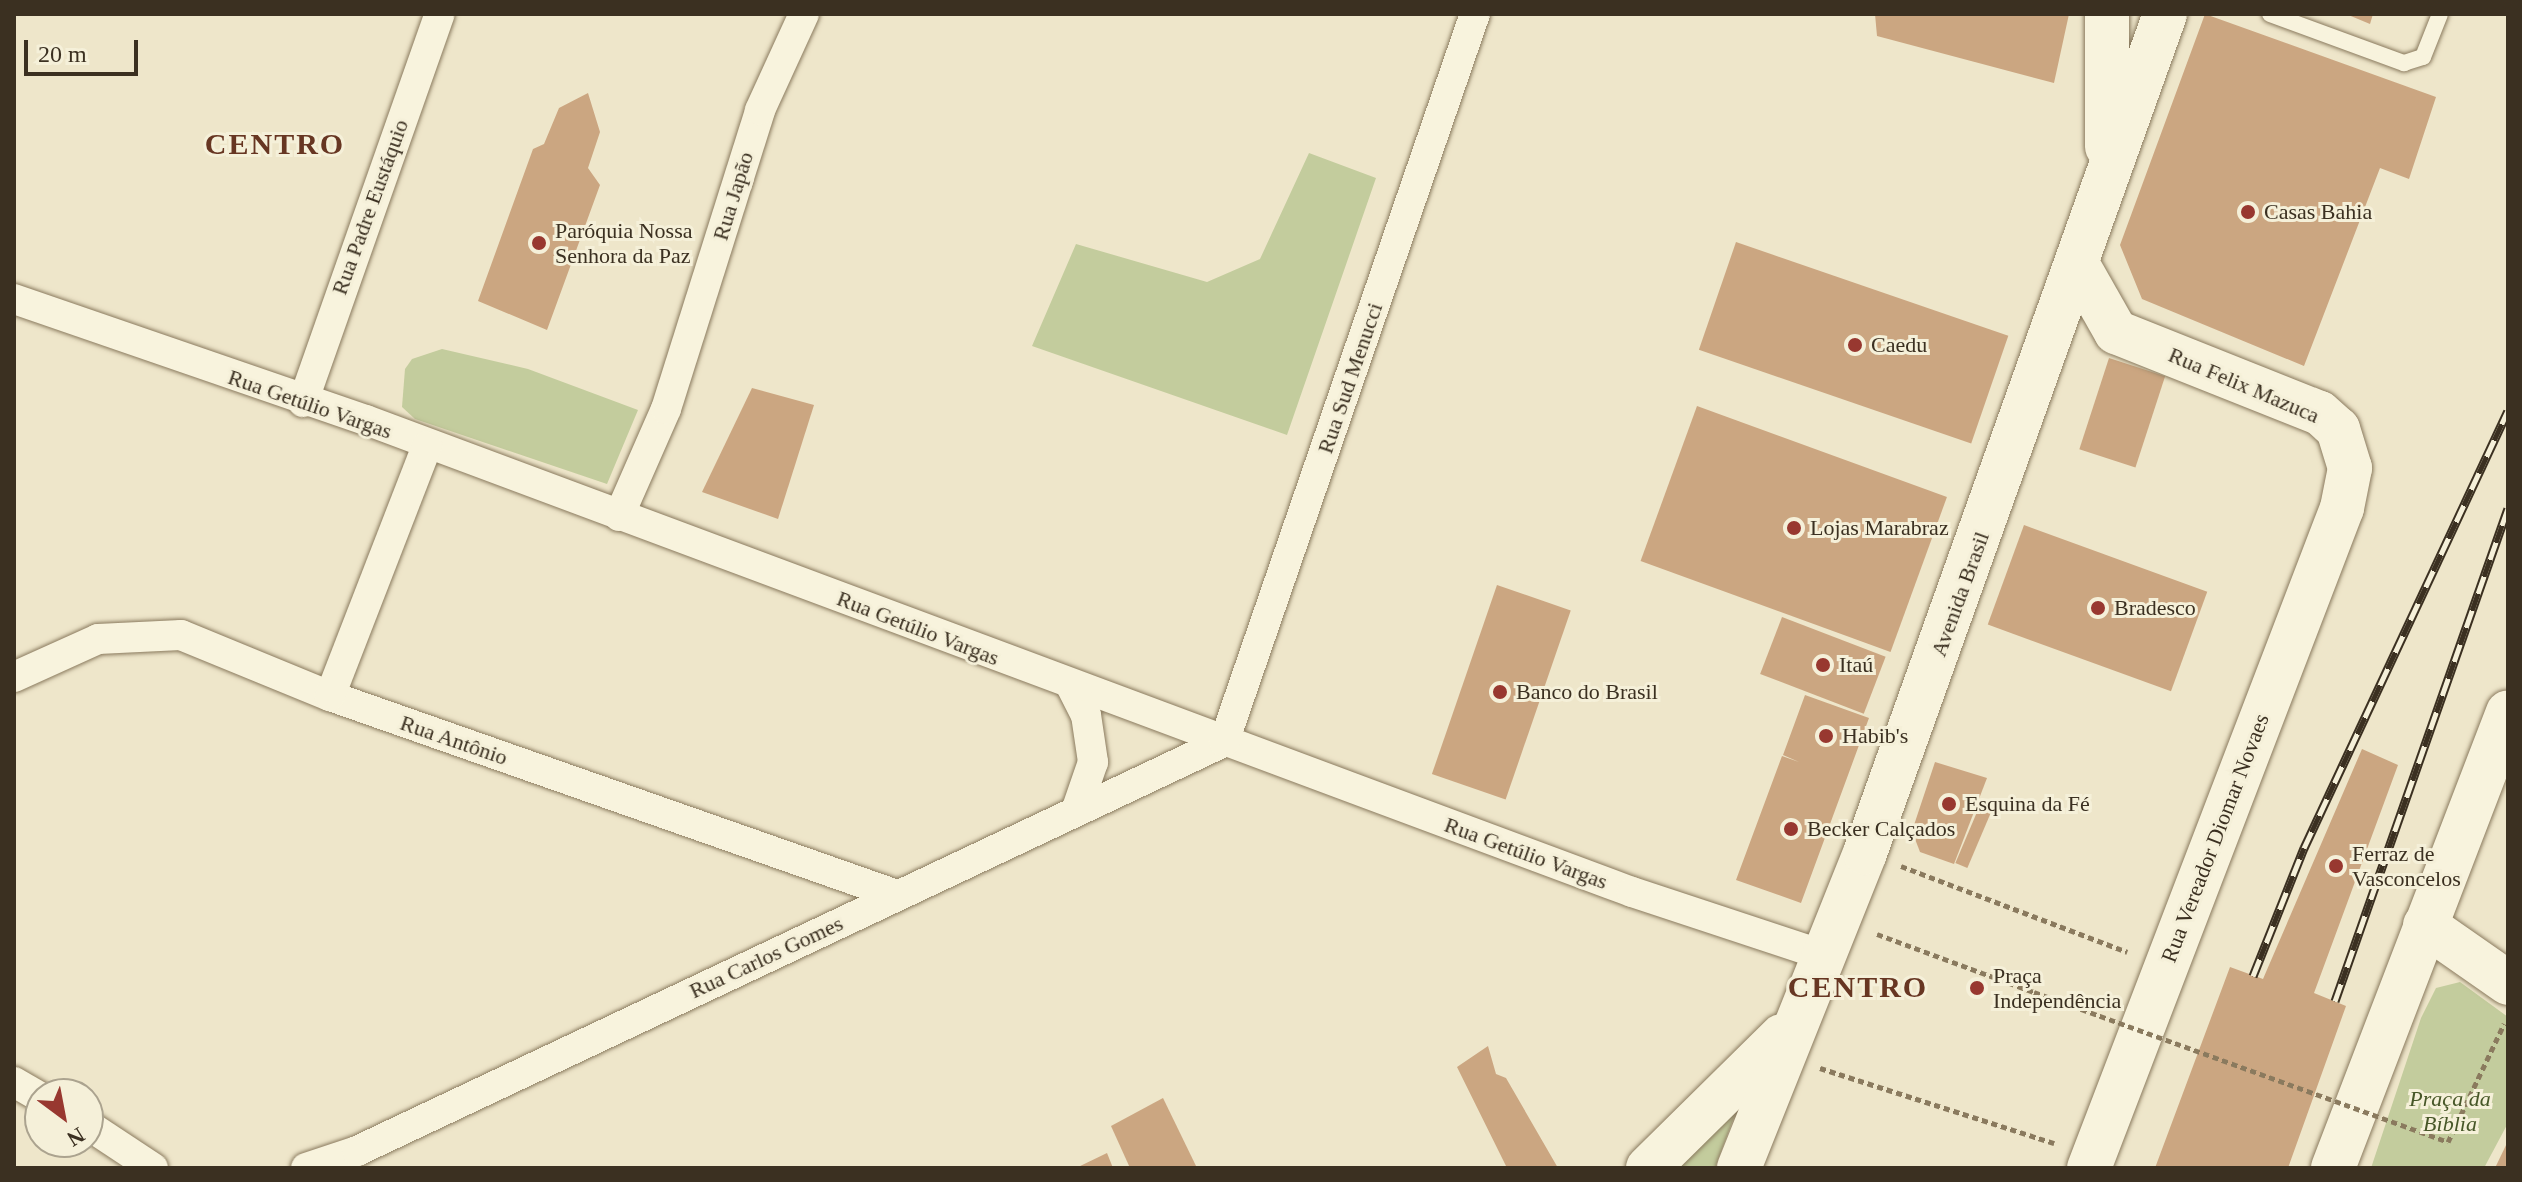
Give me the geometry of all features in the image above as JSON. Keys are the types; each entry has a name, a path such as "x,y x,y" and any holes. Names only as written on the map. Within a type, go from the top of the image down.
{"main road":[{"path":"2105,182 2107,14"},
{"name":"Avenida Brasil","path":"1739,1168 1865,853 2050,353 2160,18"},
{"path":"2050,353 2116,332 2079,267"},
{"name":"Rua Felix Mazuca","path":"2116,332 2320,413 2346,446 2342,508"},
{"name":"Rua Vereador Diomar Novaes","path":"2091,1162 2342,508"},
{"path":"2333,1168 2508,712"},
{"path":"2425,925 2508,983"},
{"path":"1648,1168 1790,1038"}],"street":[{"name":"Rua Padre Eustáquio","path":"303,402 440,14"},
{"name":"Rua Sud Menucci","path":"1224,742 1475,14"},
{"name":"Rua Japão","path":"619,516 666,409 760,110 796,16"},
{"name":"Rua Getúlio Vargas","path":"14,299 619,516 1224,742 1830,938"},
{"path":"330,696 427,446"},
{"name":"Rua Antônio","path":"14,677 98,639 181,635 330,696 897,895"},
{"path":"1071,686 1086,715 1093,762 1076,811"},
{"name":"Rua Carlos Gomes","path":"306,1168 357,1151 1224,742"},
{"path":"104,1136 153,1168"}],"lane":[{"path":"2270,14 2404,63 2423,57 2440,14"}],"path":[{"path":"1865,853 2166,967"},
{"path":"1830,938 2034,992 2448,1142 2508,1017"},
{"path":"1790,1038 2091,1162"}],"green space":[{"path":"1309,153 1376,178 1287,435 1032,346 1076,244 1207,282 1260,259"},
{"path":"442,349 528,369 638,410 607,484 415,419 402,407 405,369 412,359"},
{"name":"Praça da Bíblia","path":"2460,982 2508,1017 2508,1123 2484,1168 2371,1168 2421,1018 2436,988"},
{"path":"1737,1109 1715,1168 1676,1168"}],"building":[{"path":"1875,14 2069,14 2054,83 1877,36"},
{"name":"Casas Bahia","path":"2205,14 2436,97 2409,179 2380,168 2304,366 2142,299 2120,245"},
{"path":"2346,14 2373,14 2370,24"},
{"name":"Paróquia Nossa Senhora da Paz","path":"588,93 600,132 588,168 600,185 547,330 478,301 533,149 544,144 559,108"},
{"name":"Caedu","path":"1736,242 2008,336 1971,444 1699,350"},
{"path":"2109,358 2165,376 2135,468 2079,449"},
{"path":"752,388 814,405 778,519 702,492"},
{"name":"Lojas Marabraz","path":"1697,406 1947,497 1891,652 1641,561"},
{"name":"Bradesco","path":"2024,525 2207,592 2171,691 1988,625"},
{"name":"Banco do Brasil","path":"1497,585 1571,610 1506,799 1432,774"},
{"name":"Itaú","path":"1782,617 1886,657 1864,714 1760,674"},
{"name":"Becker Calçados","path":"1805,695 1869,718 1801,903 1736,880 1782,756 1799,762 1783,755"},
{"name":"Ferraz de Vasconcelos","path":"2362,749 2398,765 2314,993 2346,1006 2288,1168 2155,1168 2230,967 2263,979"},
{"name":"Esquina da Fé","path":"1935,762 1987,778 1954,864 1920,852 1912,831"},
{"path":"1980,805 1992,810 1967,868 1955,863"},
{"path":"1488,1046 1496,1074 1506,1078 1558,1168 1507,1168 1457,1067"},
{"path":"1163,1098 1197,1168 1130,1168 1111,1126"},
{"path":"2508,1141 2508,1168 2495,1168"},
{"path":"1107,1153 1113,1168 1076,1168"}],"railway":[{"path":"2253,976 2304,848 2508,411"},
{"path":"2335,1001 2508,508"}],"place":[{"name":"Casas Bahia","path":"2248,212"},
{"name":"Paróquia Nossa Senhora da Paz","path":"539,243"},
{"name":"Caedu","path":"1855,345"},
{"name":"Lojas Marabraz","path":"1794,528"},
{"name":"Bradesco","path":"2098,608"},
{"name":"Itaú","path":"1823,665"},
{"name":"Banco do Brasil","path":"1500,692"},
{"name":"Habib's","path":"1826,736"},
{"name":"Esquina da Fé","path":"1949,804"},
{"name":"Becker Calçados","path":"1791,829"},
{"name":"Ferraz de Vasconcelos","path":"2336,866"},
{"name":"Praça Independência","path":"1977,988"}],"district":[{"name":"CENTRO","path":"275,144"},
{"name":"CENTRO","path":"1858,987"}]}
